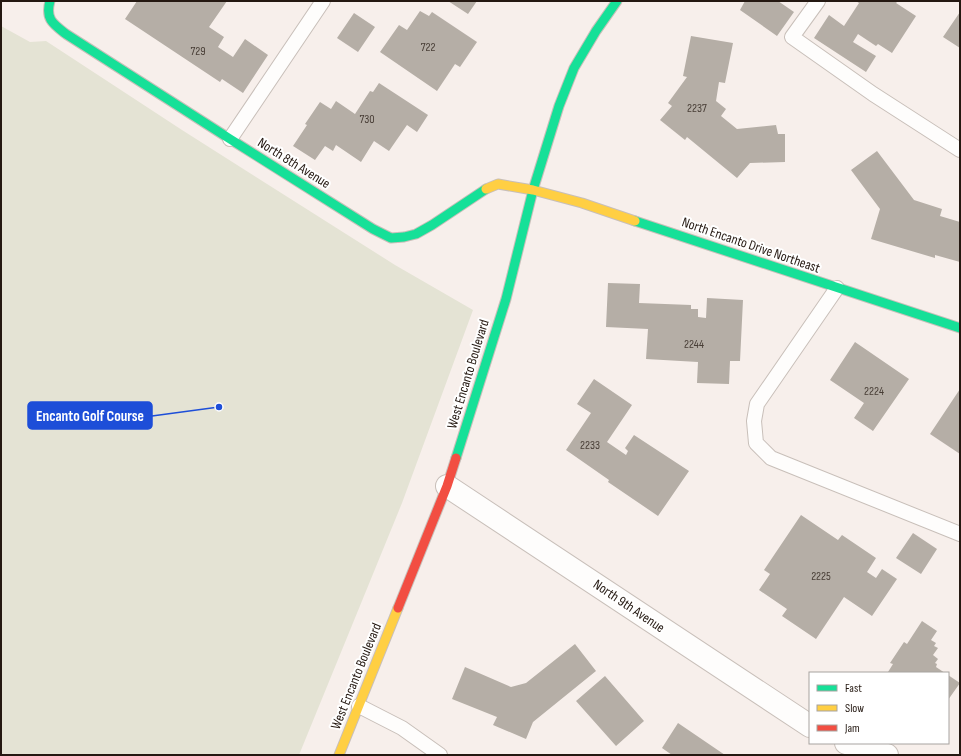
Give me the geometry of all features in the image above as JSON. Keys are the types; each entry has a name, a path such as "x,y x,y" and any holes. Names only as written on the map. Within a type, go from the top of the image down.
{"street":[{"name":"North 8th Avenue","path":"50,1 48,16 52,24 66,34 373,230 391,238 416,234 489,187 498,184 533,190"},
{"name":"West Encanto Boulevard","path":"339,755 447,486 506,299 533,190 559,106 574,68 596,31 617,1"},
{"name":"North Encanto Drive Northeast","path":"533,190 582,203 960,328"},
{"name":"North 9th Avenue","path":"447,486 809,725"},
{"path":"833,744 843,755"},
{"path":"849,744 887,755"}],"lane":[{"path":"230,139 323,1"},
{"path":"818,1 792,37 873,94 960,150"},
{"path":"838,288 757,404 754,421 756,444 771,458 960,534"},
{"path":"359,706 402,728 440,755"}],"shaded area":[{"path":"1,26 30,42 46,41 182,130 395,265 473,310 402,503 299,755 1,755"}],"building":[{"path":"137,1 227,1 209,27 224,37 218,47 233,57 245,39 268,55 243,93 222,79 220,82 125,19"},
{"path":"448,1 477,1 468,14"},
{"path":"745,1 778,1 794,12 777,36 740,10"},
{"path":"856,1 898,1 896,3 916,16 892,53 878,44 876,46 858,34 853,42 876,56 866,72 814,38 829,15 844,26 859,3"},
{"path":"420,11 429,16 432,12 477,42 460,67 455,64 437,91 380,52 399,25 407,30"},
{"path":"960,12 960,48 943,37"},
{"path":"354,13 375,27 358,52 337,38"},
{"path":"691,36 733,43 725,83 719,82 716,101 726,109 721,116 737,129 776,125 778,134 785,134 785,162 750,163 737,178 687,137 685,140 660,120 672,106 668,103 687,77 683,76"},
{"path":"379,83 428,115 417,132 407,125 389,151 374,141 361,162 336,145 333,151 325,146 315,160 293,146 307,125 305,124 320,102 331,109 336,101 355,114 370,91 373,92"},
{"path":"877,151 914,200 942,209 940,216 960,222 960,262 935,255 935,258 871,239 880,209 851,170"},
{"path":"608,283 640,284 639,303 691,305 691,309 698,309 698,317 706,318 707,298 743,300 740,361 730,361 729,384 697,383 698,362 646,359 648,329 606,327"},
{"path":"855,342 909,379 873,431 854,418 864,403 830,380"},
{"path":"594,379 632,405 607,442 626,455 628,451 625,448 634,435 689,471 658,516 608,482 609,480 566,450 591,413 577,404"},
{"path":"960,389 960,454 930,434"},
{"path":"801,515 838,540 842,535 876,558 867,572 876,578 882,569 897,579 872,616 844,597 816,639 782,616 787,609 759,590 770,574 764,570"},
{"path":"913,533 937,549 921,574 896,558"},
{"path":"922,621 937,631 931,640 936,643 934,646 938,648 933,655 938,659 935,663 937,664 936,667 944,672 888,672 893,664 890,663 904,642 907,644"},
{"path":"575,644 596,671 533,722 526,739 493,725 497,717 452,699 465,667 511,687 526,683"},
{"path":"605,676 644,721 616,746 576,701"},
{"path":"949,676 960,683 949,699"},
{"path":"678,723 725,755 672,755 662,748"}],"traffic: fast":[{"path":"50,1 49,17 54,24 66,34 373,229 391,238 416,234 486,189"},
{"path":"456,458 506,299 533,190 559,106 574,68 596,31 617,1"},
{"path":"635,221 960,328"}],"traffic: slow":[{"path":"486,189 498,184 533,190 582,203 635,221"},
{"path":"339,755 398,608"}],"traffic: jam":[{"path":"398,608 447,486 456,458"}],"place":[{"name":"Encanto Golf Course","path":"219,407"}]}
